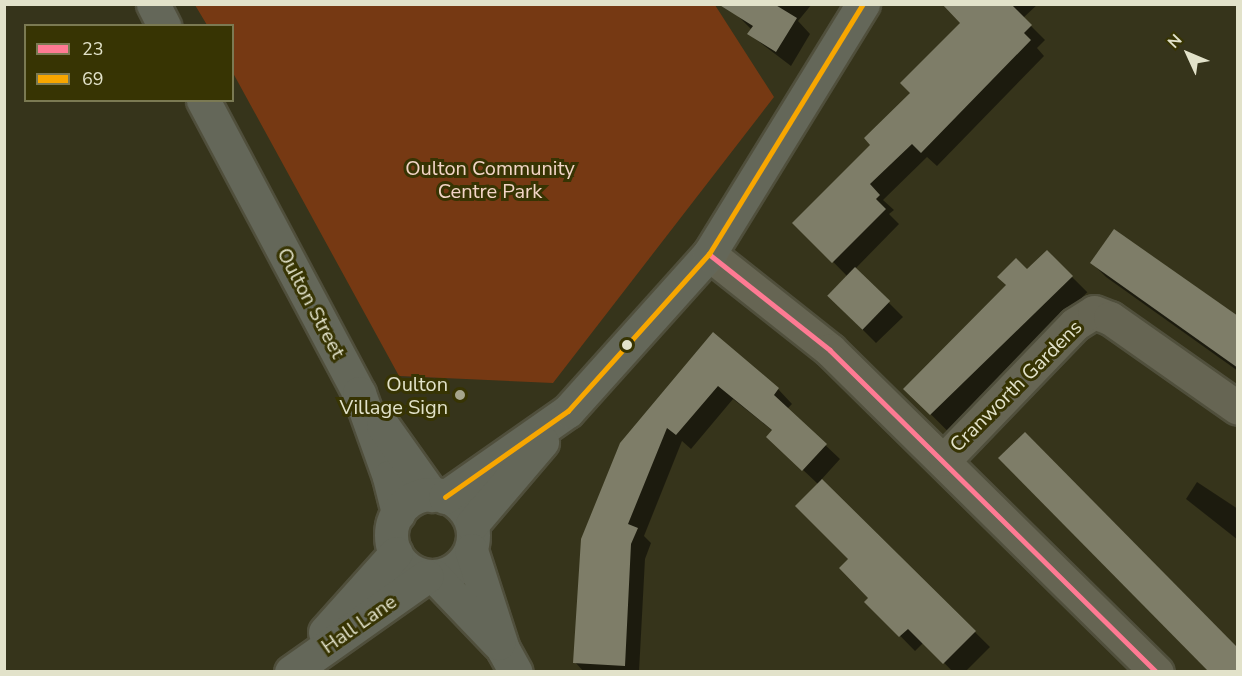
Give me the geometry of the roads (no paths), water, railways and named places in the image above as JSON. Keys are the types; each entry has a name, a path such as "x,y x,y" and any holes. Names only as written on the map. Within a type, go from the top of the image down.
{"main road":[{"path":"153,4 163,24"},
{"path":"430,576 454,571 471,537 568,411 709,254 863,4"},
{"name":"Oulton Street","path":"204,102 359,393 389,477 398,514"},
{"path":"359,393 438,496 457,502 471,537 509,660"},
{"path":"509,660 430,576 403,564 392,540 398,514 407,503 438,496 568,411"},
{"path":"290,672 396,553"},
{"name":"Hall Lane","path":"290,672 430,576"}],"street":[{"path":"709,254 830,350 945,459 1157,672"},
{"name":"Cranworth Gardens","path":"945,459 1075,324 1094,312 1110,318 1238,408"}],"place":[{"name":"Oulton Village Sign","path":"460,395"}],"park label":[{"name":"Oulton Community Centre Park","path":"490,180"}]}
